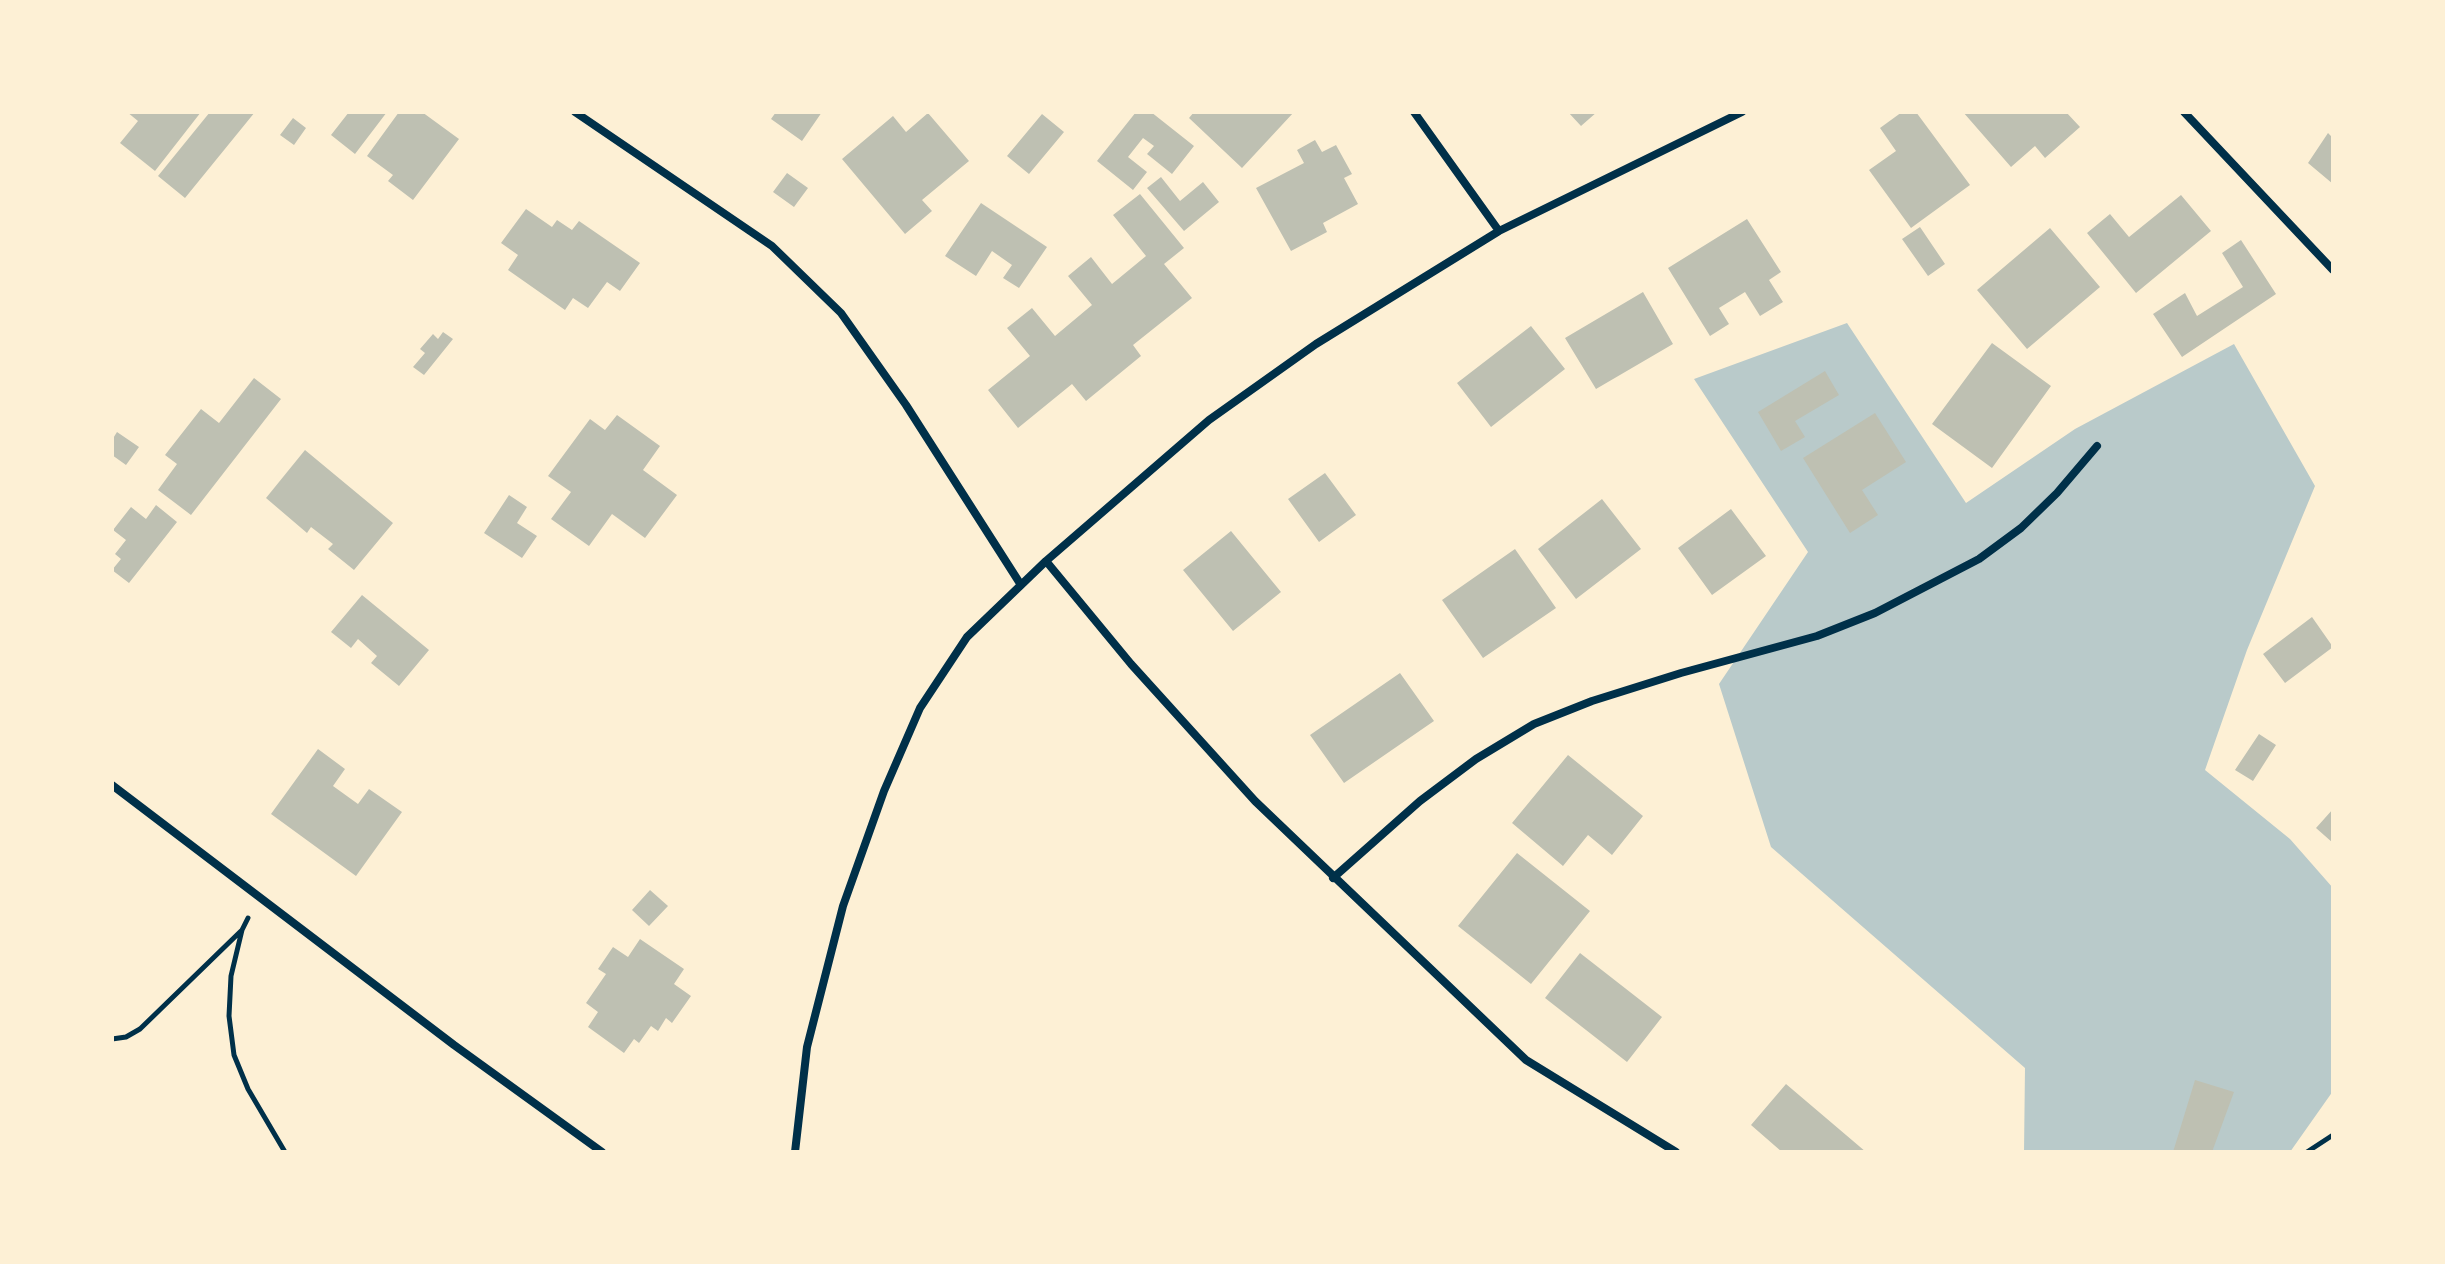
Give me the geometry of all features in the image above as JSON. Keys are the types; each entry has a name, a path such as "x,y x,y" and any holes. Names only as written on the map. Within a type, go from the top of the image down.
{"street":[{"path":"575,112 772,246 841,313 906,405 1021,585"},
{"path":"1414,112 1499,231"},
{"path":"795,1152 807,1047 843,906 884,791 920,708 967,637 1046,561 1209,420 1316,344 1499,231 1742,112"},
{"path":"2184,112 2333,270"},
{"path":"1333,878 1420,801 1476,759 1534,724 1592,701 1817,636 1875,613 1979,559 2021,528 2057,493 2097,446"},
{"path":"1046,561 1131,664 1244,790 1526,1060 1676,1152"},
{"path":"112,785 454,1045 602,1152"}],"path":[{"path":"258,896 242,930 231,976 229,1016 234,1055 248,1089 285,1152"},
{"path":"112,1039 126,1037 140,1029 242,930"},
{"path":"2307,1152 2333,1135"}],"shaded area":[{"path":"1847,323 1966,503 2075,429 2234,344 2315,486 2247,650 2205,770 2290,839 2333,888 2333,1091 2290,1152 2024,1152 2025,1068 1771,847 1719,684 1808,552 1694,379"}],"building":[{"path":"127,112 201,112 155,171 120,143 138,121"},
{"path":"210,112 255,112 185,198 158,176"},
{"path":"349,112 387,112 355,154 331,135"},
{"path":"399,112 422,112 459,139 413,200 388,181 393,175 367,156"},
{"path":"776,112 822,112 802,141 771,119"},
{"path":"1136,112 1151,112 1194,146 1172,174 1147,154 1154,146 1143,138 1128,157 1147,172 1133,190 1097,161"},
{"path":"1194,112 1294,112 1242,168 1189,118"},
{"path":"1568,112 1597,112 1581,126"},
{"path":"1902,112 1916,112 1970,185 1911,228 1869,170 1896,151 1880,128"},
{"path":"1963,112 2066,112 2080,127 2045,158 2035,146 2011,167"},
{"path":"928,113 969,161 922,200 932,211 905,234 842,159 893,116 906,132"},
{"path":"1042,114 1064,132 1029,174 1007,156"},
{"path":"293,118 306,128 294,145 280,135"},
{"path":"2328,133 2333,138 2333,184 2308,163"},
{"path":"1315,140 1322,152 1336,145 1352,174 1344,178 1358,204 1323,223 1327,232 1291,251 1256,188 1304,163 1297,150"},
{"path":"787,173 808,188 794,207 773,192"},
{"path":"1161,177 1180,201 1203,182 1219,202 1184,231 1147,188"},
{"path":"1140,194 1184,248 1164,264 1192,298 1133,345 1141,356 1086,401 1072,384 1018,428 988,390 1030,356 1007,328 1032,308 1055,336 1092,305 1068,276 1091,257 1112,284 1146,256 1113,215"},
{"path":"2181,195 2211,231 2136,293 2087,233 2110,214 2129,237"},
{"path":"981,203 1047,247 1019,288 1003,278 1012,265 992,251 976,276 945,256"},
{"path":"526,209 552,227 557,220 572,230 579,221 640,263 620,291 607,282 588,308 573,298 565,310 508,270 518,255 501,243"},
{"path":"1747,219 1781,272 1769,280 1783,302 1760,316 1745,292 1719,308 1729,324 1710,336 1668,268"},
{"path":"1920,227 1945,264 1928,276 1902,239"},
{"path":"2050,228 2100,287 2027,349 1977,290"},
{"path":"2241,240 2276,294 2182,357 2153,314 2185,293 2197,316 2243,287 2222,253"},
{"path":"1643,292 1673,344 1596,389 1565,338"},
{"path":"1531,326 1565,369 1491,427 1457,383"},
{"path":"443,332 453,339 424,375 413,367 425,353 420,349 433,334 438,339"},
{"path":"1992,343 2051,386 1992,468 1932,424"},
{"path":"1825,371 1839,395 1795,421 1805,437 1781,451 1758,412"},
{"path":"254,378 281,399 191,515 158,490 177,464 165,455 201,409 219,423"},
{"path":"1875,413 1906,462 1862,490 1878,515 1850,533 1803,458"},
{"path":"617,415 660,446 643,470 677,495 645,538 612,514 589,546 551,519 571,492 548,476 590,419 605,430"},
{"path":"117,432 139,447 126,465 112,455 112,440"},
{"path":"305,450 393,523 354,570 328,549 333,544 311,527 307,533 266,498"},
{"path":"1325,473 1356,515 1319,542 1288,499"},
{"path":"509,495 527,507 517,523 537,536 522,558 484,533"},
{"path":"1602,499 1641,549 1576,599 1538,549"},
{"path":"156,505 177,522 129,583 112,570 121,559 115,554 126,540 113,530 131,507 146,519"},
{"path":"1731,509 1766,556 1712,595 1678,548"},
{"path":"1231,531 1281,592 1233,631 1183,570"},
{"path":"1515,549 1556,608 1483,658 1442,600"},
{"path":"362,595 429,650 399,686 371,663 377,656 358,639 351,648 331,632"},
{"path":"2312,617 2333,647 2285,683 2263,654"},
{"path":"1400,673 1434,721 1344,783 1310,735"},
{"path":"2259,734 2276,745 2253,781 2235,770"},
{"path":"318,749 345,769 333,786 358,804 369,789 402,812 356,876 271,814"},
{"path":"1568,755 1643,816 1612,855 1588,835 1563,866 1512,823"},
{"path":"2333,809 2333,843 2316,828"},
{"path":"1517,853 1590,911 1531,984 1458,926"},
{"path":"650,890 668,906 649,926 632,910"},
{"path":"640,939 684,969 674,984 691,996 672,1023 666,1018 658,1031 651,1026 639,1043 634,1039 624,1053 588,1027 598,1012 586,1003 606,974 598,969 613,947 628,957"},
{"path":"1580,953 1662,1017 1627,1062 1545,998"},
{"path":"2195,1080 2234,1092 2212,1152 2173,1152"},
{"path":"1786,1084 1866,1152 1782,1152 1751,1125"}]}
